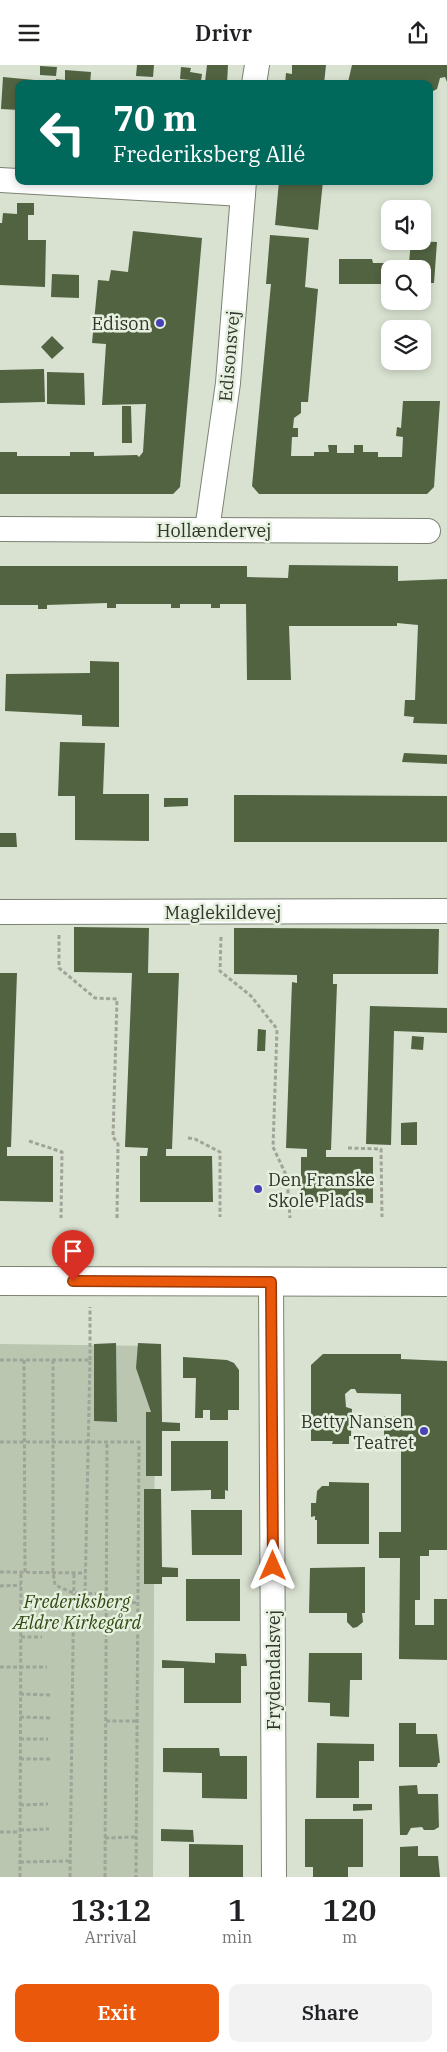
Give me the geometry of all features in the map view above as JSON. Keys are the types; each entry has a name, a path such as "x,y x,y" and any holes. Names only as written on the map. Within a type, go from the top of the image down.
{"street":[{"path":"255,80 257,65"},
{"path":"0,180 15,180"},
{"path":"152,185 244,188"},
{"name":"Edisonsvej","path":"208,530 228,383 244,188"},
{"name":"Hollændervej","path":"0,529 428,531"},
{"name":"Maglekildevej","path":"0,912 447,911"},
{"path":"0,1281 447,1282"},
{"name":"Frydendalsvej","path":"271,1282 274,1877"}],"path":[{"path":"221,911 220,971 251,996 277,1029 273,1147 287,1177 290,1218"},
{"path":"59,912 59,968 96,998 117,999 112,1137 118,1144 117,1217"},
{"path":"188,1138 195,1139 220,1152 220,1217"},
{"path":"29,1141 62,1152 61,1218"},
{"path":"348,1148 381,1149 382,1217"},
{"path":"85,1594 91,1281"},
{"path":"0,1360 90,1360"},
{"path":"20,1877 20,1667 25,1441 24,1360"},
{"path":"52,1360 53,1573 55,1585 73,1593 106,1594"},
{"path":"0,1441 140,1442 136,1877"},
{"path":"105,1877 107,1441"},
{"path":"0,1572 85,1573"},
{"path":"70,1877 74,1573"},
{"path":"0,1586 21,1585"},
{"path":"106,1601 138,1603"},
{"path":"21,1637 42,1637"},
{"path":"0,1667 47,1667"},
{"path":"20,1695 51,1695"},
{"path":"20,1717 50,1718"},
{"path":"106,1721 136,1721"},
{"path":"20,1739 48,1739"},
{"path":"20,1759 51,1759"},
{"path":"20,1805 48,1805"},
{"path":"0,1832 49,1829"},
{"path":"105,1838 136,1837"},
{"path":"20,1862 70,1861"}],"green space":[{"name":"Frederiksberg Ældre Kirkegård","path":"0,1344 155,1346 153,1877 0,1877"}],"building":[{"path":"137,65 154,65 153,77 136,76"},
{"path":"207,65 228,65 227,80 205,80"},
{"path":"292,65 326,65 324,80 285,80 286,73 292,74"},
{"path":"352,65 447,65 447,82 445,77 440,78 437,89 433,91 433,80 348,80"},
{"path":"40,66 57,67 56,76 40,75"},
{"path":"181,67 191,68 190,72 202,74 201,80 180,79"},
{"path":"65,70 91,72 90,80 65,80"},
{"path":"3,77 34,80 15,80 15,110 1,109"},
{"path":"279,185 323,185 318,230 275,225"},
{"path":"17,203 34,203 34,215 28,215 28,240 46,240 45,287 0,285 0,223 2,223 3,213 17,214"},
{"path":"133,231 202,238 180,487 173,494 0,494 0,452 17,452 17,456 70,456 70,452 94,452 94,456 137,455 139,457 143,452 146,404 102,405 106,344 92,343 98,280 109,281 111,270 128,272"},
{"path":"270,235 309,238 305,287 318,289 308,402 301,402 301,413 294,418 293,428 298,428 298,437 292,437 291,456 314,456 314,452 329,452 328,445 337,445 337,453 354,453 354,445 363,445 363,452 378,452 378,457 402,457 403,437 396,436 397,427 401,428 403,401 440,401 434,487 427,494 259,494 252,486 271,284 266,284"},
{"path":"431,242 437,242 434,283 431,283 431,260 409,260 410,250 431,250"},
{"path":"339,259 372,259 373,263 381,263 381,284 339,284"},
{"path":"52,274 79,275 79,298 51,297"},
{"path":"52,336 64,348 52,359 41,347"},
{"path":"44,369 45,402 0,403 0,370"},
{"path":"47,372 84,373 85,405 47,404"},
{"path":"122,406 131,406 132,443 122,443"},
{"path":"289,565 398,566 398,581 447,579 447,724 413,723 414,717 404,716 405,700 415,700 418,625 397,623 397,626 289,626 291,680 247,680 246,604 220,604 220,608 211,608 211,604 180,604 180,608 171,608 171,604 116,604 116,608 107,608 107,603 47,605 47,609 38,609 38,605 0,605 0,566 247,566 247,577 288,578"},
{"path":"90,661 119,662 119,727 82,726 82,715 5,711 6,674 90,673"},
{"path":"60,742 105,743 103,794 149,794 149,841 75,840 75,796 58,796"},
{"path":"404,753 447,755 447,764 402,762"},
{"path":"234,795 447,796 447,842 234,842"},
{"path":"164,798 188,798 188,806 164,807"},
{"path":"0,833 16,833 17,847 0,847"},
{"path":"74,927 149,928 148,973 179,973 172,1149 166,1149 166,1156 212,1156 213,1202 140,1202 140,1156 147,1156 148,1148 125,1147 132,973 74,972"},
{"path":"234,928 439,929 438,974 333,974 333,984 337,984 331,1150 326,1150 326,1157 373,1157 373,1203 301,1202 301,1157 307,1157 307,1149 286,1148 292,982 297,983 297,975 234,974"},
{"path":"0,973 17,973 11,1147 7,1147 7,1156 53,1156 53,1202 0,1201"},
{"path":"370,1006 447,1008 447,1033 394,1031 391,1145 366,1144"},
{"path":"258,1029 266,1030 265,1051 257,1051"},
{"path":"412,1036 424,1037 423,1050 411,1049"},
{"path":"417,1122 417,1145 401,1145 401,1123"},
{"path":"116,1343 117,1422 94,1421 94,1344"},
{"path":"138,1343 161,1344 162,1422 180,1423 180,1431 162,1431 162,1476 146,1476 146,1412 151,1412 136,1368"},
{"path":"323,1354 401,1354 401,1359 447,1361 447,1550 429,1550 429,1556 420,1556 420,1600 415,1600 415,1625 434,1625 434,1599 447,1599 447,1660 399,1659 400,1558 379,1558 379,1532 401,1532 401,1446 384,1446 384,1416 401,1416 401,1394 357,1393 355,1389 351,1389 345,1394 346,1407 352,1409 349,1444 332,1444 333,1441 311,1441 311,1365"},
{"path":"183,1357 227,1360 234,1363 239,1370 239,1410 228,1410 228,1420 210,1420 210,1410 203,1410 203,1418 195,1418 196,1378 183,1378"},
{"path":"171,1441 228,1441 228,1491 225,1490 225,1499 211,1499 211,1490 171,1491"},
{"path":"329,1482 369,1483 369,1544 317,1544 317,1520 315,1520 315,1516 311,1517 311,1503 316,1503 317,1491 322,1486 329,1486"},
{"path":"144,1489 161,1489 162,1567 178,1568 178,1577 162,1577 162,1584 144,1584"},
{"path":"191,1510 242,1510 242,1555 192,1555"},
{"path":"365,1567 365,1613 362,1613 363,1622 357,1627 353,1628 347,1622 347,1613 309,1613 310,1568"},
{"path":"186,1579 240,1579 240,1621 186,1621"},
{"path":"215,1653 246,1654 247,1666 241,1666 241,1703 184,1703 184,1668 162,1668 162,1660 215,1663"},
{"path":"309,1653 362,1653 362,1680 350,1680 349,1717 330,1716 330,1703 308,1702"},
{"path":"399,1723 416,1723 416,1734 437,1734 440,1763 438,1763 437,1767 399,1767"},
{"path":"317,1743 374,1744 374,1761 359,1761 359,1798 316,1798"},
{"path":"163,1748 219,1748 220,1756 247,1756 247,1799 202,1798 202,1773 163,1772"},
{"path":"417,1785 418,1794 438,1794 439,1827 434,1830 424,1830 422,1827 411,1828 407,1835 400,1835 399,1786"},
{"path":"353,1804 372,1804 372,1810 353,1811"},
{"path":"305,1819 363,1819 363,1867 348,1867 348,1877 313,1877 313,1867 305,1867"},
{"path":"161,1829 193,1830 194,1842 161,1841"},
{"path":"189,1844 243,1845 243,1877 189,1877"},
{"path":"418,1846 418,1856 438,1856 440,1877 400,1877 400,1847"}],"place":[{"name":"Edison","path":"160,323"},
{"name":"Den Franske Skole Plads","path":"258,1189"},
{"name":"Betty Nansen Teatret","path":"424,1431"}],"route":[{"path":"73,1281 271,1282 273,1344 273,1566"}]}
